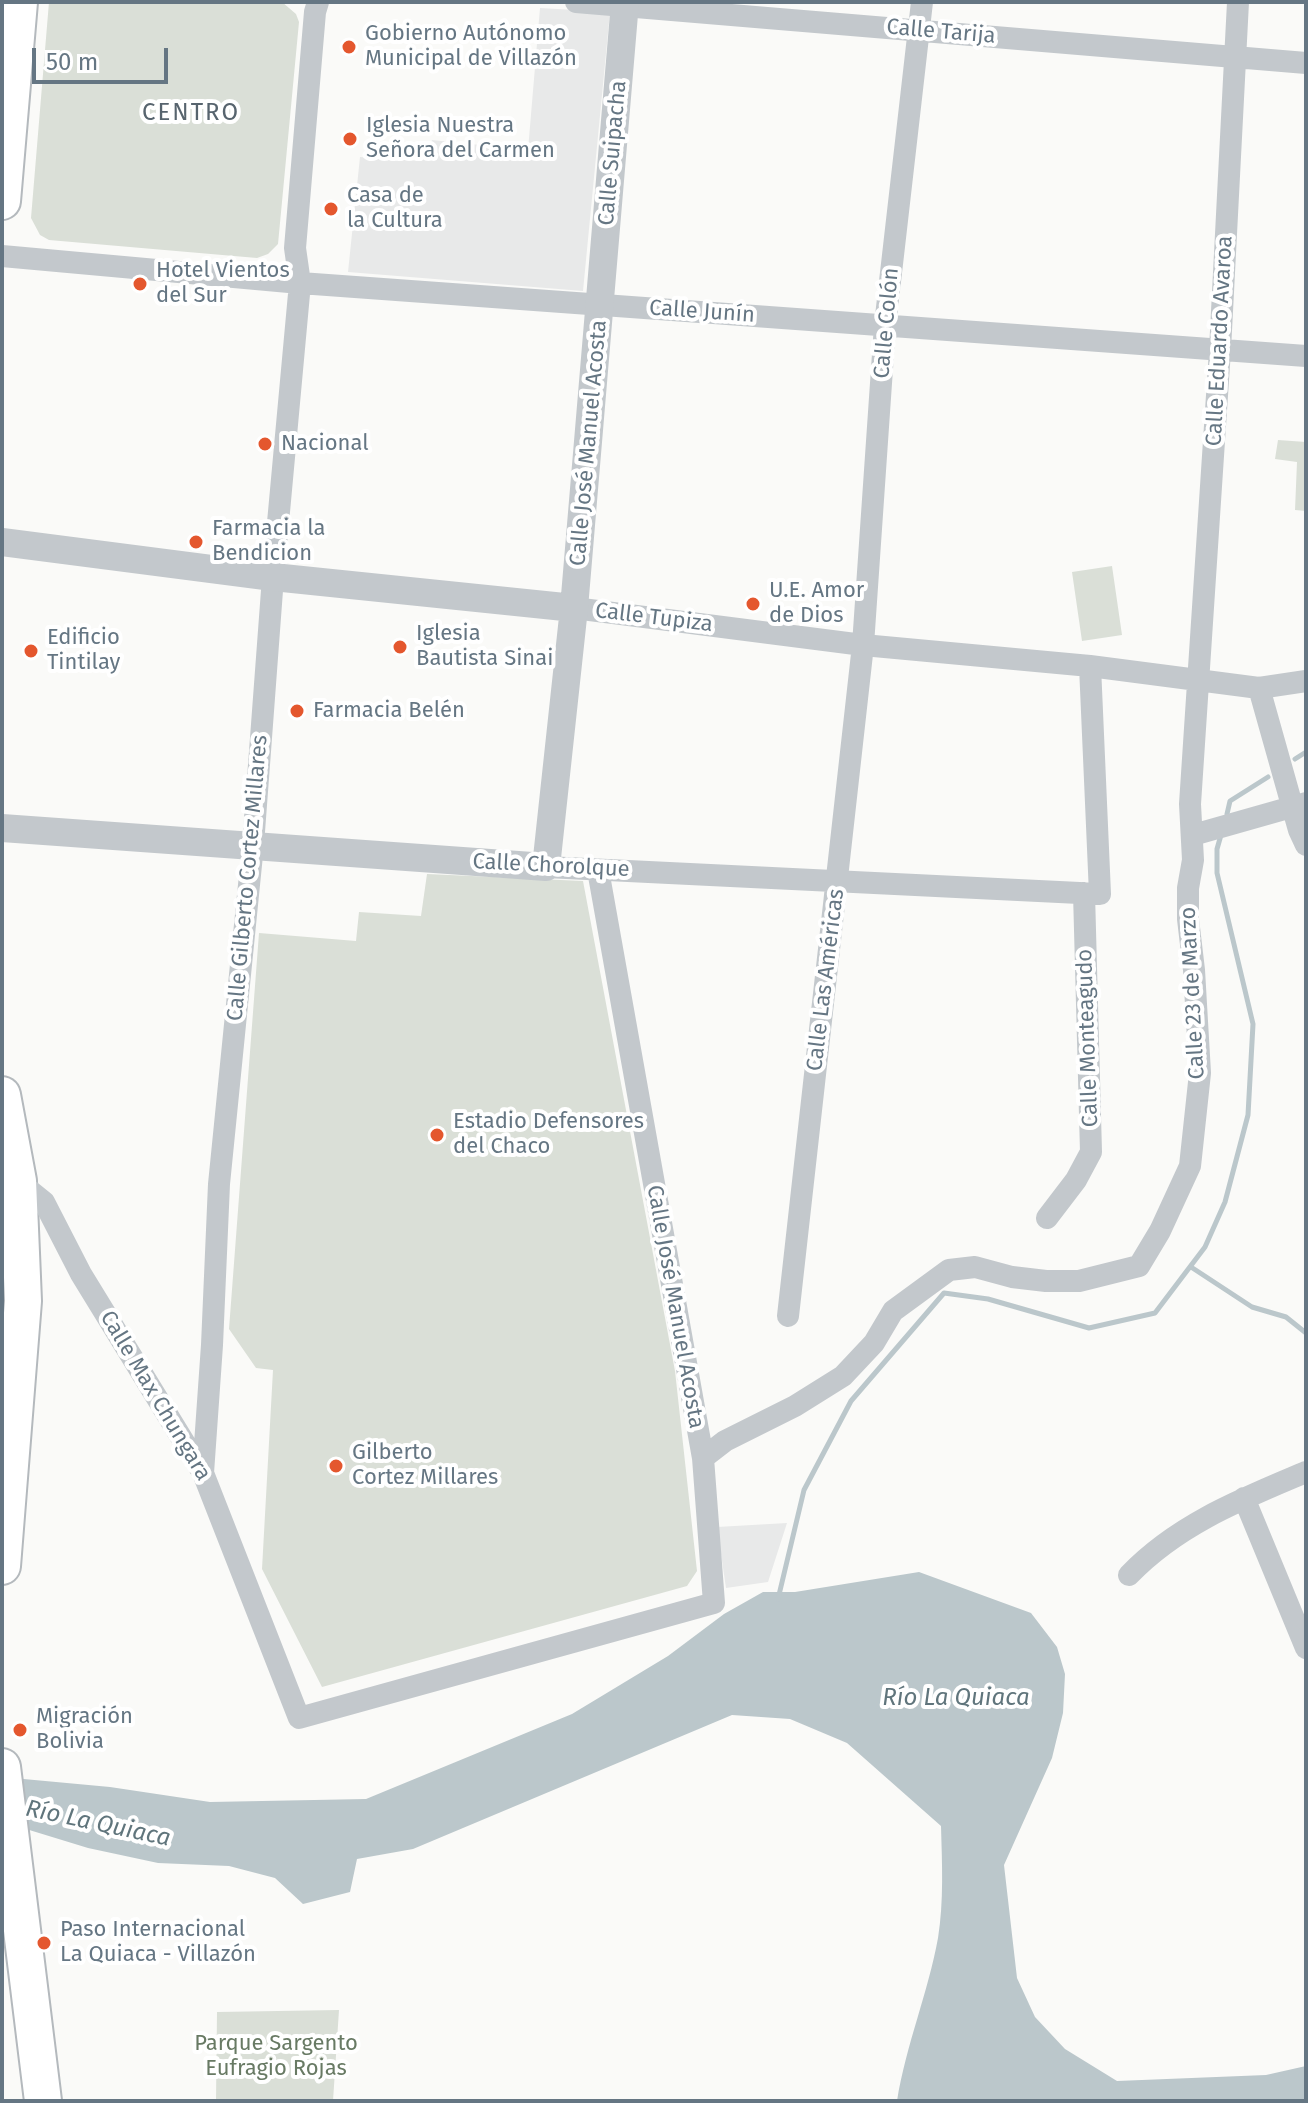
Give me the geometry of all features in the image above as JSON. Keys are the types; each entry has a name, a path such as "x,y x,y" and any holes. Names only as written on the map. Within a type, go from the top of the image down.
{"highway":[{"path":"2,201 19,2"},
{"path":"2,1095 18,1181 23,1301 2,1566"},
{"path":"2,1767 43,2101"}],"street":[{"name":"Calle Gilberto Cortez Millares","path":"203,1473 219,1184 253,845 273,577 300,283 295,248 318,2"},
{"name":"Calle Tarija","path":"576,2 1306,63"},
{"name":"Calle Colón","path":"863,645 885,325 922,2"},
{"name":"Calle Eduardo Avaroa","path":"1199,679 1238,2"},
{"name":"Calle Suipacha","path":"601,304 625,4"},
{"name":"Calle Junín","path":"2,256 300,283 1306,356"},
{"name":"Calle José Manuel Acosta","path":"546,867 574,608 601,304"},
{"name":"Calle Tupiza","path":"2,542 273,577 574,608 863,645 1090,666 1259,688 1306,681"},
{"name":"Calle Las Américas","path":"788,1316 863,645"},
{"name":"Calle Monteagudo","path":"1047,1218 1076,1180 1091,1152 1090,666"},
{"name":"Calle 23 de Marzo","path":"703,1458 725,1441 795,1406 843,1376 874,1343 893,1311 949,1270 975,1267 1012,1277 1079,1281 1139,1266 1160,1231 1190,1166 1200,1073 1188,919 1193,835 1190,804 1199,679"},
{"path":"1259,688 1299,805 1306,845"},
{"path":"1193,835 1299,805"},
{"name":"Calle Chorolque","path":"2,828 118,839 253,845 546,867 1092,894"},
{"name":"Calle José Manuel Acosta","path":"299,1718 714,1603 703,1458 598,870"},
{"name":"Calle Max Chungara","path":"18,1181 44,1202 81,1274 203,1473 299,1718"},
{"path":"1129,1575 1153,1550 1193,1525 1244,1498 1306,1472"},
{"path":"1244,1498 1306,1648"}],"shaded area":[{"path":"540,8 610,12 583,291 348,272 360,157 421,161 427,155 432,140 528,150"},
{"path":"787,1523 768,1582 726,1588 717,1527"}],"green space":[{"path":"49,2 282,2 296,14 299,22 278,244 268,254 257,258 49,240 40,235 31,218"},
{"path":"1278,440 1306,442 1306,511 1295,510 1297,462 1275,459"},
{"path":"1112,566 1122,635 1082,641 1072,572"},
{"name":"Estadio Defensores del Chaco","path":"427,874 583,881 675,1371 697,1571 687,1586 322,1687 262,1569 273,1370 256,1368 229,1329 259,933 356,941 359,912 421,916"},
{"name":"Parque Sargento Eufragio Rojas","path":"339,2010 333,2101 216,2101 217,2012"}],"water":[{"name":"Río La Quiaca","path":"919,1572 1031,1613 1057,1647 1065,1674 1063,1713 1052,1758 1004,1865 1017,1978 1035,2017 1065,2049 1117,2081 1266,2075 1306,2066 1306,2101 897,2101 938,1938 942,1896 941,1826 847,1743 790,1719 732,1715 413,1849 357,1859 350,1892 303,1904 275,1878 229,1866 158,1863 88,1848 26,1829 2,1777 110,1787 210,1802 366,1799 572,1714 668,1656 724,1614 763,1592 795,1592"}],"waterway":[{"path":"1295,759 1306,752"},
{"path":"1227,814 1230,801 1268,777"},
{"path":"778,1599 804,1490 851,1401 944,1293 988,1299 1089,1328 1155,1313 1205,1247 1225,1202 1248,1115 1253,1024 1217,873 1217,849 1221,835"},
{"path":"1191,1267 1252,1307 1286,1317 1306,1333"}],"place":[{"name":"Gobierno Autónomo Municipal de Villazón","path":"349,47"},
{"name":"Iglesia Nuestra Señora del Carmen","path":"350,139"},
{"name":"Casa de la Cultura","path":"331,209"},
{"name":"Hotel Vientos del Sur","path":"140,284"},
{"name":"Nacional","path":"265,444"},
{"name":"Farmacia la Bendicion","path":"196,542"},
{"name":"U.E. Amor de Dios","path":"753,604"},
{"name":"Iglesia Bautista Sinai","path":"400,647"},
{"name":"Edificio Tintilay","path":"31,651"},
{"name":"Farmacia Belén","path":"297,711"},
{"name":"Estadio Defensores del Chaco","path":"437,1135"},
{"name":"Gilberto Cortez Millares","path":"336,1466"},
{"name":"Migración Bolivia","path":"20,1730"},
{"name":"Paso Internacional La Quiaca - Villazón","path":"44,1943"}],"district":[{"name":"CENTRO","path":"191,113"}]}
